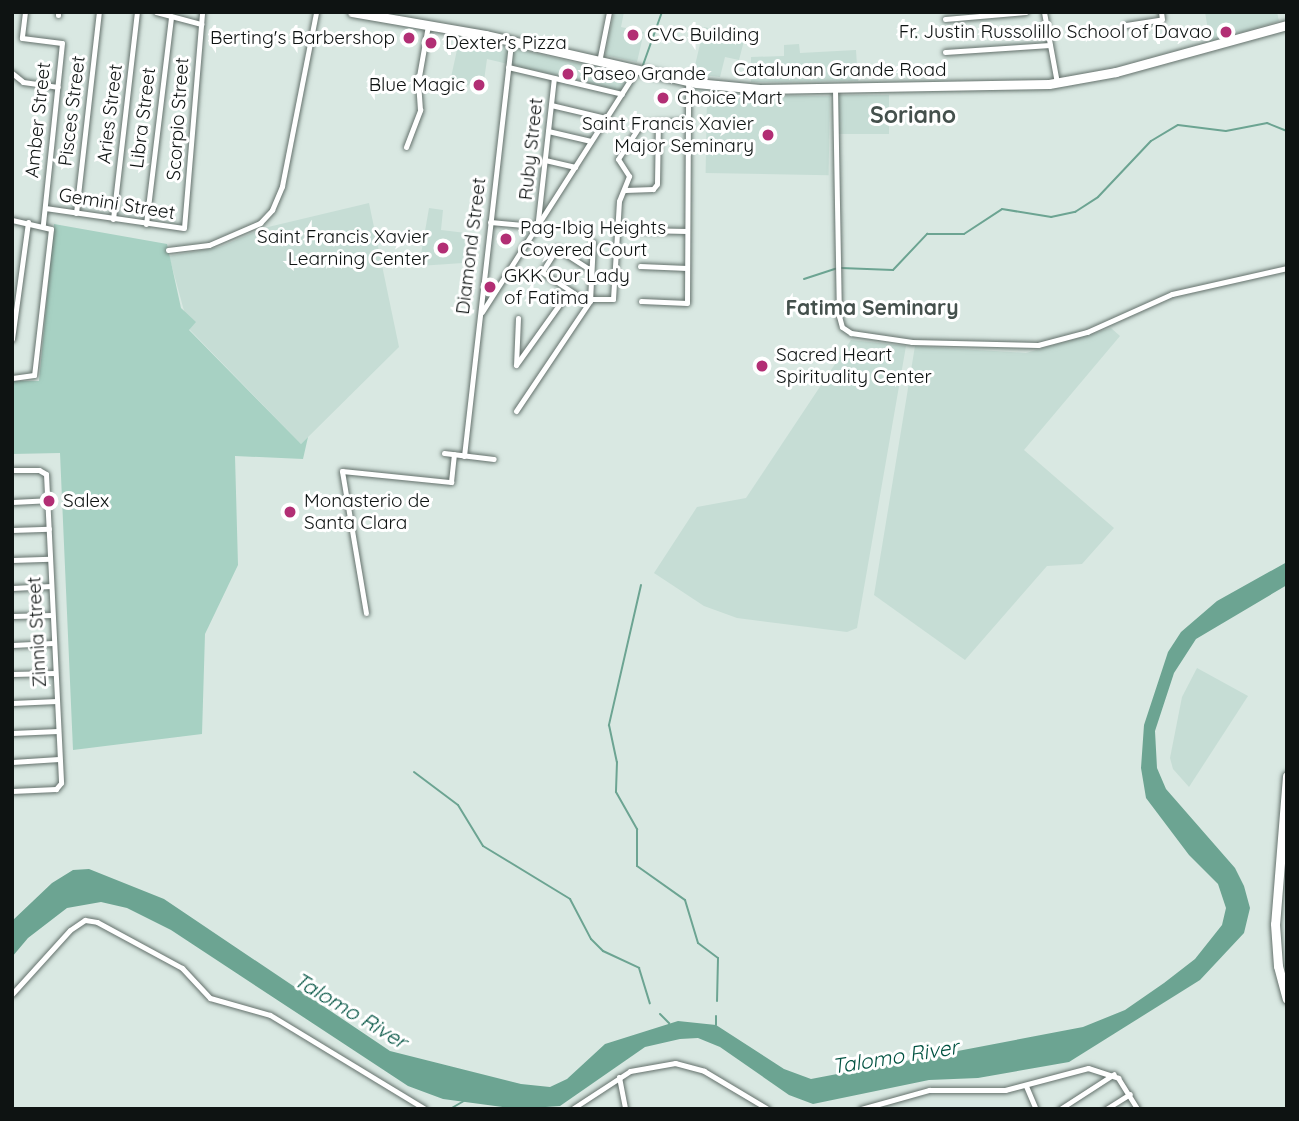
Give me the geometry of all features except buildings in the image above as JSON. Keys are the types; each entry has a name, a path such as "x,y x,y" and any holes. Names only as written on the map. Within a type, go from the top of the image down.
{"main road":[{"name":"Catalunan Grande Road","path":"352,12 511,41 688,82 745,89 1057,83 1287,25"},
{"path":"1287,776 1275,925 1278,966 1287,999"}],"street":[{"name":"Amber Street","path":"12,378 33,377 51,230 43,225 62,43 22,38 25,12"},
{"name":"Pisces Street","path":"76,213 99,12"},
{"name":"Aries Street","path":"113,219 137,12"},
{"path":"156,12 201,24"},
{"name":"Scorpio Street","path":"184,228 202,12"},
{"path":"168,250 209,245 260,223 272,211 282,186 316,12"},
{"path":"599,62 609,12"},
{"path":"945,19 1026,12"},
{"path":"1044,12 1057,83"},
{"path":"1126,25 1162,15"},
{"name":"Libra Street","path":"146,224 171,16"},
{"path":"406,147 420,110 418,82 428,24"},
{"name":"Diamond Street","path":"464,456 511,41"},
{"path":"945,52 1050,45"},
{"path":"508,67 622,94"},
{"path":"479,315 637,70"},
{"path":"12,73 27,84 58,87"},
{"name":"Ruby Street","path":"537,225 554,78"},
{"path":"641,300 687,303 688,82"},
{"path":"835,89 839,316 846,331 912,342 1024,346 1087,332 1197,287 1287,268"},
{"path":"551,105 606,118"},
{"path":"589,269 557,248 541,272 590,301 611,301 615,296 618,207 629,176 618,159 638,126 688,121"},
{"path":"625,190 653,190 657,184 658,122"},
{"path":"548,131 592,141"},
{"path":"545,160 575,167"},
{"name":"Gemini Street","path":"45,208 184,228"},
{"path":"12,219 43,225"},
{"path":"12,339 27,222"},
{"path":"490,222 537,225"},
{"path":"639,230 687,231"},
{"path":"516,411 590,301 589,269 593,242"},
{"path":"640,266 687,268"},
{"path":"518,318 516,365 569,291"},
{"path":"444,453 494,459"},
{"path":"366,613 342,471 451,482 454,454"},
{"name":"Zinnia Street","path":"12,470 44,471 61,783 56,789 12,792"},
{"path":"12,502 47,500"},
{"path":"12,530 49,528"},
{"path":"12,560 50,559"},
{"path":"12,588 51,586"},
{"path":"12,616 52,615"},
{"path":"12,645 53,643"},
{"path":"12,674 55,673"},
{"path":"12,703 57,701"},
{"path":"12,733 58,731"},
{"path":"12,762 59,759"},
{"path":"12,995 70,930 85,920 97,922 182,968 210,998 270,1015 424,1108"},
{"path":"572,1109 619,1077 660,1064 690,1065 768,1109"},
{"path":"861,1109 929,1090 975,1093 1026,1086 1079,1068 1114,1074 1130,1094 1137,1109"},
{"path":"1060,1109 1114,1074"},
{"path":"619,1077 625,1109"},
{"path":"1026,1086 1036,1109"},
{"path":"1107,1109 1130,1094"},
{"path":"586,1100 588,1109"}],"shaded area":[{"path":"614,12 624,12 621,27 644,32 637,62 605,55"},
{"name":"Fr. Justin Russolillo School of Davao","path":"1205,12 1277,12 1279,21 1210,42"},
{"path":"704,27 745,37 739,60 725,57 720,77 693,74"},
{"path":"460,36 631,76 621,91 487,59 483,88 450,82"},
{"path":"799,44 800,53 856,50 858,81 751,82 751,57 784,56 784,45"},
{"name":"Saint Francis Xavier Major Seminary","path":"707,94 830,96 829,175 706,173"},
{"path":"839,95 889,95 889,134 839,134"},
{"path":"369,203 399,347 301,444 189,329 169,256 220,247 264,228"},
{"name":"Saint Francis Xavier Learning Center","path":"429,208 443,210 441,230 466,233 463,263 419,266"},
{"path":"54,224 167,244 181,308 196,322 189,330 301,444 308,437 303,459 235,456 238,565 205,634 202,734 73,750 60,453 12,454 12,381 39,381"},
{"path":"1111,328 1120,336 1024,450 1114,528 1082,564 1047,566 965,660 874,595 915,346 1026,353"},
{"path":"851,340 906,346 857,628 847,632 737,618 704,606 654,573 697,507 746,498"},
{"path":"1287,562 1287,585 1196,639 1174,673 1155,731 1157,768 1166,789 1235,868 1244,886 1250,908 1244,933 1200,980 1069,1062 978,1078 929,1080 813,1104 789,1095 720,1047 698,1038 680,1039 645,1047 560,1106 517,1109 443,1099 408,1086 171,930 127,908 101,902 67,908 28,938 12,957 12,921 52,883 73,870 89,869 164,899 390,1051 521,1084 550,1087 567,1079 605,1044 678,1021 716,1025 784,1069 811,1079 1083,1027 1125,1010 1164,983 1195,959 1222,925 1226,908 1218,884 1189,855 1146,798 1141,768 1144,725 1168,652 1181,632 1217,601"},
{"path":"1197,668 1248,696 1189,787 1173,769 1170,758 1182,697"}],"waterway":[{"path":"643,65 662,12"},
{"path":"841,268 893,270 927,234 964,234 1002,209 1051,217 1075,212 1098,197 1151,141 1178,125 1226,131 1267,123 1287,131"},
{"path":"804,279 835,269"},
{"path":"641,585 609,725 617,762 616,792 637,829 637,866 685,900 698,943 718,958 717,1001"},
{"path":"414,772 458,805 483,846 570,899 591,939 603,951 639,968 650,1003"},
{"path":"660,1014 669,1023"},
{"path":"716,1016 716,1025"},
{"path":"450,1109 464,1101"}],"place":[{"name":"Fr. Justin Russolillo School of Davao","path":"1226,32"},
{"name":"CVC Building","path":"633,35"},
{"name":"Berting's Barbershop","path":"409,38"},
{"name":"Dexter's Pizza","path":"431,43"},
{"name":"Paseo Grande","path":"568,74"},
{"name":"Blue Magic","path":"479,85"},
{"name":"Choice Mart","path":"663,98"},
{"name":"Saint Francis Xavier Major Seminary","path":"768,135"},
{"name":"Pag-Ibig Heights Covered Court","path":"506,239"},
{"name":"Saint Francis Xavier Learning Center","path":"443,248"},
{"name":"GKK Our Lady of Fatima","path":"490,287"},
{"name":"Sacred Heart Spirituality Center","path":"762,366"},
{"name":"Salex","path":"49,501"},
{"name":"Monasterio de Santa Clara","path":"290,512"}],"district":[{"name":"Soriano","path":"913,115"},
{"name":"Fatima Seminary","path":"872,307"}],"water label":[{"name":"Talomo River","path":"351,1010"},
{"name":"Talomo River","path":"895,1056"}]}
